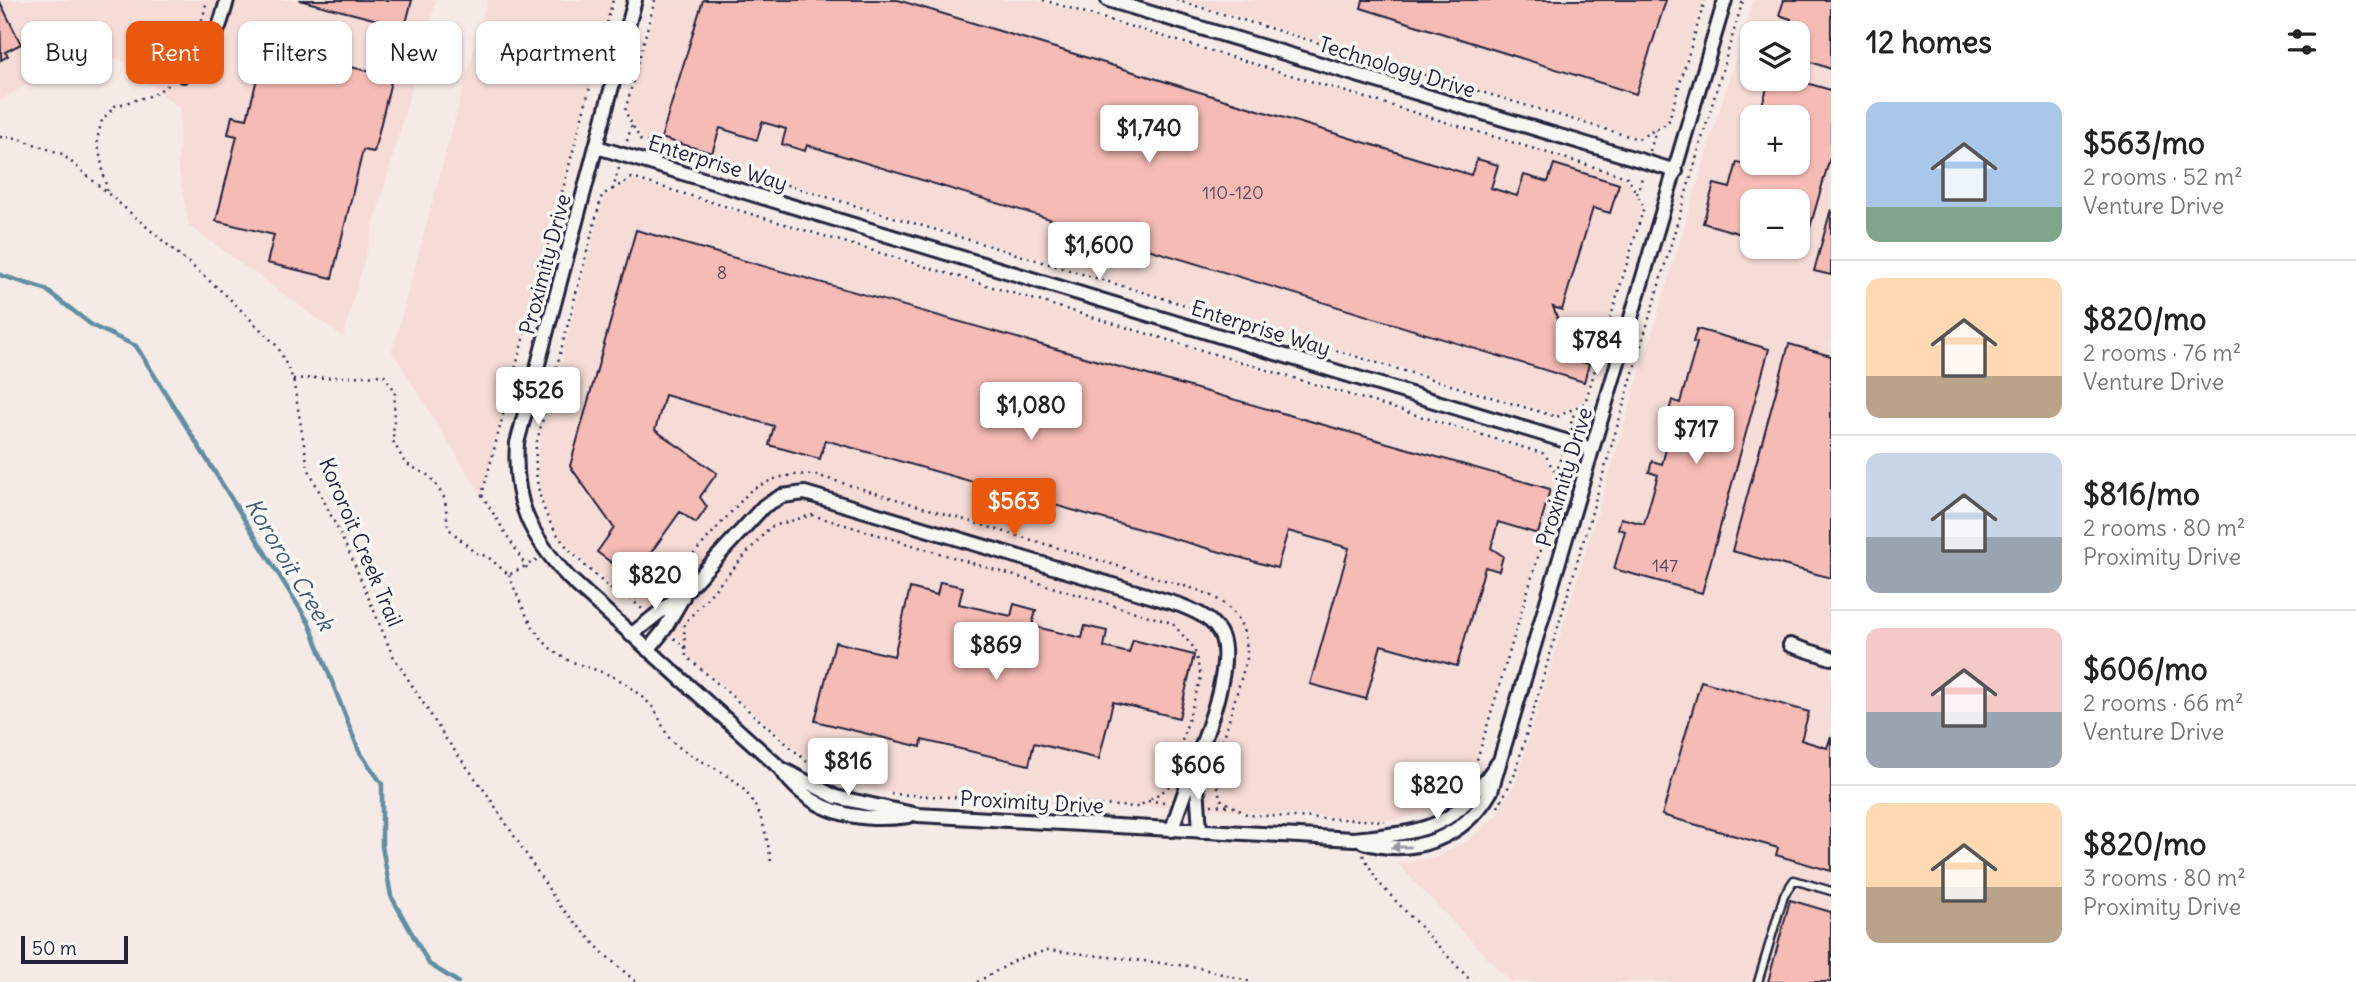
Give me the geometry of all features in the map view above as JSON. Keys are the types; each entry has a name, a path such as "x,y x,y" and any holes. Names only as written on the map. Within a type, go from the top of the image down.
{"street":[{"path":"221,21 227,0"},
{"name":"Proximity Drive","path":"635,0 517,443 515,469 519,496 527,520 545,552 631,635 780,768 836,797 918,815 1354,839 1416,832 1442,822 1465,806 1498,763 1725,0"},
{"name":"Technology Drive","path":"1108,0 1675,171"},
{"name":"Enterprise Way","path":"597,147 1592,449"},
{"path":"648,650 664,630 687,591 764,506 782,496 805,494 1181,606 1201,614 1214,624 1221,636 1225,652 1224,670 1196,765 1172,830"},
{"path":"631,635 687,591"},
{"path":"1790,645 1831,658"},
{"path":"1196,765 1200,831"}],"lane":[{"path":"1758,982 1784,895 1794,880 1831,891"}],"path":[{"path":"201,21 207,0"},
{"path":"527,568 482,495 613,0"},
{"path":"654,0 625,111 641,141 1557,417 1585,402 1644,207 1627,177 1043,0"},
{"path":"1176,0 1638,139 1668,123 1705,0"},
{"path":"107,191 97,140 102,120 115,106 153,95 170,84"},
{"path":"613,189 632,124"},
{"path":"1637,194 1656,130"},
{"name":"Kororoit Creek Trail","path":"0,137 17,138 62,154 227,296 278,347 293,379 308,468 354,563 392,654 446,739 487,794 559,905 603,953 636,982"},
{"path":"1387,821 1248,815 1220,799 1215,768 1247,658 1248,643 1244,627 1234,611 1220,599 816,475 794,473 770,479 750,491 655,597 621,598 560,542 544,512 535,467 537,445 602,195 632,178 1545,454 1556,475 1575,408"},
{"path":"293,379 384,375 395,391 393,441 405,463 431,477 445,499 448,528 474,552 488,557 509,575 526,616 547,645 571,662 597,668 627,685 653,708 672,742 695,760 731,778 755,803 766,828 771,862"},
{"path":"825,776 686,656 684,624 770,527 812,515 1172,623 1194,648 1201,677 1168,789 1138,807 882,794"},
{"path":"509,575 527,568 545,552"},
{"path":"630,598 651,617"},
{"path":"664,630 685,647"},
{"path":"1147,802 1180,803"},
{"path":"1197,804 1231,806"},
{"path":"1354,839 1378,881 1472,982"},
{"path":"977,982 1018,959 1048,950 1196,967 1251,982"}],"shaded area":[{"path":"0,0 436,0 430,21 366,21 366,84 413,84 343,337 189,226 178,167 180,109 150,84 224,84 224,21 126,21 126,65 119,59 112,58 112,21 21,21 21,84 26,84 0,101"},
{"path":"487,0 613,0 607,21 481,21"},
{"path":"657,0 1036,0 1626,178 1642,207 1584,401 1558,415 643,140 626,110 633,84 640,84 640,60"},
{"path":"1183,0 1703,0 1667,122 1639,138"},
{"path":"1753,0 1831,0 1831,982 1510,982 1397,863 1435,858 1469,840 1496,816 1516,781 1740,43 1740,91 1810,91 1810,21 1747,21"},
{"path":"476,41 476,84 591,84 481,495 392,351"},
{"path":"632,180 1544,456 1559,484 1474,766 1466,783 1447,802 1434,810 1396,820 885,792 859,788 824,773 688,656 687,646 631,597 622,597 585,564 557,534 544,507 537,468 540,440 604,196"}],"building":[{"path":"299,0 412,0 407,21 381,21"},
{"path":"703,0 898,0 1471,175 1477,159 1498,165 1491,188 1517,196 1524,175 1548,182 1554,164 1619,184 1610,213 1593,208 1562,310 1553,307 1574,360 1589,364 1584,382 807,145 805,151 782,144 786,129 762,122 757,140 720,128 712,153 661,138"},
{"path":"1363,0 1666,0 1636,94 1361,8"},
{"path":"1784,0 1831,0 1831,69 1810,62 1810,21 1790,21 1791,19 1779,15"},
{"path":"0,2 21,44 5,52 8,56 1,60"},
{"path":"352,67 366,71 366,84 390,84 374,152 363,150 332,278 267,263 274,235 216,221 237,136 228,134 232,116 247,119 256,84 352,84"},
{"path":"1810,84 1831,90 1831,154 1810,228 1810,189 1740,189 1740,234 1703,223 1714,184 1730,188 1737,162 1740,163 1740,175 1810,175 1810,105 1762,105 1766,91 1810,91"},
{"path":"1831,209 1831,275 1814,271"},
{"path":"636,230 1550,489 1538,534 1498,522 1491,548 1503,556 1499,571 1485,567 1457,666 1381,645 1366,699 1310,684 1349,548 1288,531 1277,568 825,440 820,459 769,445 774,426 665,395 655,430 717,473 700,497 707,507 696,523 680,512 635,575 638,582 597,552 614,528 570,466"},
{"path":"1697,329 1769,349 1702,593 1614,569 1625,531 1618,529 1621,518 1644,524 1658,475 1649,472 1652,461 1662,464 1676,413 1669,411 1672,400 1680,403 1697,343 1693,342"},
{"path":"1789,344 1831,356 1831,578 1732,551"},
{"path":"940,582 963,587 959,604 1011,616 1014,604 1036,610 1032,626 1082,638 1085,626 1107,631 1104,647 1129,653 1133,640 1194,655 1179,718 1113,702 1099,759 1034,743 1029,765 922,740 921,747 815,721 835,642 894,656 910,588 937,595"},
{"path":"1701,681 1809,712 1801,740 1827,748 1831,736 1831,871 1776,855 1778,848 1662,815"},
{"path":"1790,900 1831,912 1831,982 1768,982"}],"waterway":[{"name":"Kororoit Creek","path":"0,275 45,289 93,326 136,346 309,623 359,751 382,784 382,846 391,896 429,964 458,982"}]}
